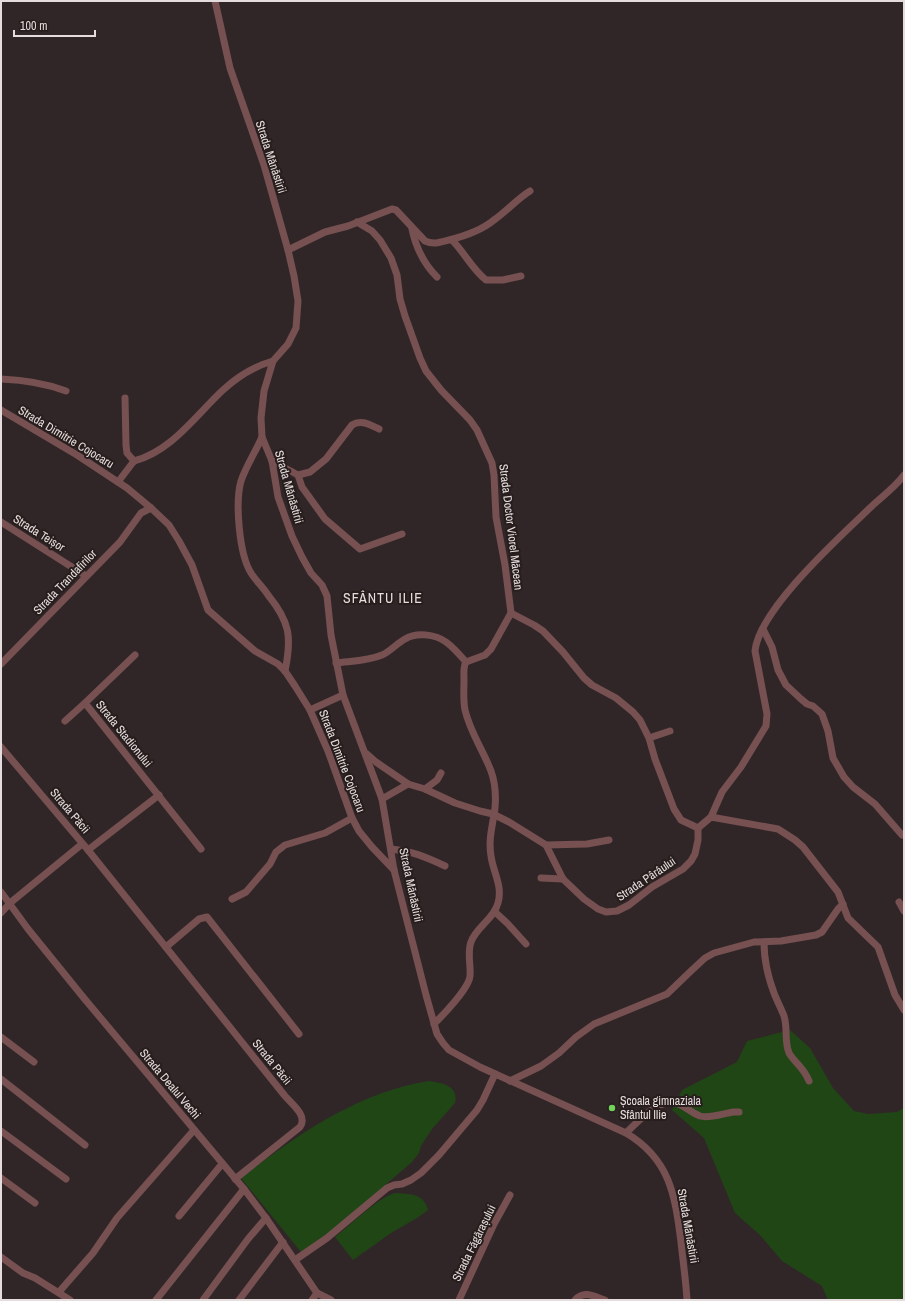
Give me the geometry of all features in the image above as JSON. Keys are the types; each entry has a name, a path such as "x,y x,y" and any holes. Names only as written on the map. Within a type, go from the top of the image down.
{"street":[{"name":"Strada Mănăstirii","path":"215,1 230,68 264,165 288,250 298,301 296,328 290,341 273,361 262,398 262,437 272,462 278,497 292,536 311,573 325,590 327,596 331,635 343,695 366,752 382,799 394,870 437,1034 449,1050 480,1067 626,1133 646,1146 662,1168 671,1188 678,1216 688,1300"},
{"path":"288,250 325,232 392,209 396,210 426,241 431,243 452,240 482,229 530,191"},
{"name":"Strada Doctor Viorel Măcean","path":"357,222 372,231 380,240 391,258 397,275 400,299 405,316 426,371 441,390 470,420 490,456 494,475 496,517 505,565 510,613"},
{"path":"412,226 415,241 424,261 427,267 437,278"},
{"path":"452,240 474,269 486,280 503,280 520,276"},
{"name":"Strada Mănăstirii","path":"134,461 150,455 163,447 195,420 224,388 246,373 273,361"},
{"path":"1,379 21,380 53,386 66,391"},
{"name":"Strada Dimitrie Cojocaru","path":"118,482 134,461 127,453 125,398"},
{"name":"Strada Dimitrie Cojocaru","path":"1,410 118,482 143,500 169,525 192,564 208,610 213,616 256,651 278,664 285,671 310,710 336,771 352,818 359,831 394,870"},
{"path":"272,462 298,475 310,472 326,459 352,425 360,422 379,429"},
{"path":"262,437 245,470 238,497 241,542 245,559 251,573 278,608 289,633 290,645 285,671"},
{"path":"298,475 302,487 325,519 360,549 402,534"},
{"path":"434,1024 445,1013 466,986 470,978 469,952 471,942 474,935 495,912 500,898 500,890 491,857 489,842 496,799 492,773 471,728 465,710 463,696 464,667 466,662 484,655 491,649 510,613 543,631 563,652 584,678 592,685 616,698 640,720 649,738 674,809 681,820 698,828 711,817 722,792 741,767 766,726 767,714 755,651 764,629 777,606 797,582 904,475"},
{"name":"Strada Trandafirilor","path":"1,664 4,656 120,542 141,513 143,500"},
{"name":"Strada Trandafirilor","path":"141,513 151,508"},
{"name":"Strada Teișor","path":"1,522 86,576"},
{"path":"764,629 772,647 778,670 786,685 800,699 813,706 822,714 828,731 833,758 844,777 853,787 874,804 902,835"},
{"path":"336,663 378,657 393,649 403,640 413,635 440,639 447,643 466,662"},
{"name":"Strada Stadionului","path":"135,655 85,703 201,849"},
{"path":"310,710 343,695"},
{"path":"65,720 85,703"},
{"path":"649,738 670,731"},
{"name":"Strada Păcii","path":"1,746 88,850 303,1118 303,1123 300,1127 235,1179"},
{"path":"366,752 376,762 408,784 426,789 480,811 493,814 546,845 587,844 609,840"},
{"path":"426,789 437,780 441,773"},
{"path":"382,799 408,784"},
{"path":"88,850 159,795"},
{"path":"711,817 778,829 803,846 838,892 848,918 878,947 895,995 904,1010"},
{"path":"232,899 246,892 270,864 276,852 285,845 325,832 352,818"},
{"name":"Strada Pârâului","path":"546,845 563,879 584,899 598,909 606,912 617,911 629,905 652,887 674,875 691,861 697,847 698,828"},
{"path":"2,911 82,844"},
{"path":"391,849 404,850 422,855 445,866"},
{"path":"541,878 563,879"},
{"name":"Strada Dealul Vechi","path":"1,892 38,941 244,1189 283,1242 317,1293"},
{"path":"898,902 904,911"},
{"path":"510,1081 542,1066 594,1024 667,994 705,958 714,953 735,946 781,941 816,935 822,932 843,904"},
{"path":"495,912 526,944"},
{"path":"166,947 199,919 207,917 299,1034"},
{"path":"764,942 771,985 784,1017 786,1045 790,1054 806,1072 809,1080"},
{"path":"895,995 904,999"},
{"path":"1,1037 34,1062"},
{"path":"295,1260 327,1238 381,1192 394,1185 402,1184 420,1173 439,1155 477,1110 494,1074"},
{"path":"1,1079 85,1145"},
{"path":"626,1133 656,1107 667,1103 681,1105 700,1116 739,1112"},
{"path":"59,1292 93,1253 117,1218 194,1130"},
{"path":"1,1131 66,1179"},
{"path":"179,1216 222,1164"},
{"path":"1,1178 35,1204"},
{"path":"156,1300 244,1189"},
{"name":"Strada Făgărașului","path":"458,1300 494,1224 510,1195"},
{"path":"203,1300 266,1218"},
{"path":"239,1300 283,1242"},
{"path":"1,1257 23,1273 35,1278 70,1300"},
{"path":"312,1300 317,1293 331,1300"},
{"path":"575,1300 580,1295 586,1294 605,1300"}],"green space":[{"path":"790,1030 810,1048 833,1088 854,1111 868,1114 897,1112 904,1108 904,1300 828,1300 822,1286 782,1261 760,1235 735,1213 704,1138 672,1110 682,1090 737,1062 747,1041"},
{"path":"429,1081 449,1086 455,1093 456,1097 455,1103 432,1129 421,1146 419,1153 412,1162 335,1228 301,1252 241,1178 306,1131 353,1105 403,1087"},
{"path":"395,1193 411,1194 419,1197 426,1204 428,1210 391,1233 353,1260 335,1237 372,1206"}],"place":[{"name":"Școala gimnaziala Sfântul Ilie","path":"612,1108"}],"district":[{"name":"SFÂNTU ILIE","path":"383,598"}]}
